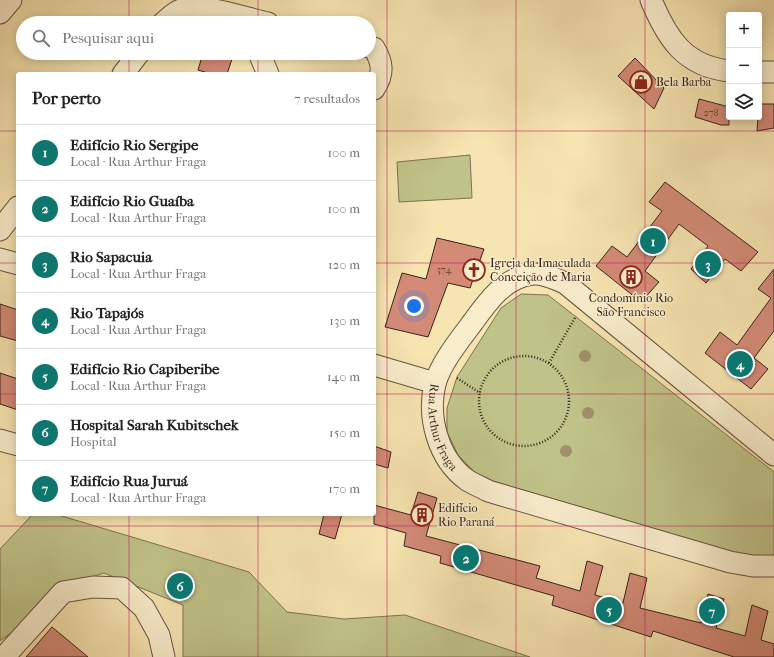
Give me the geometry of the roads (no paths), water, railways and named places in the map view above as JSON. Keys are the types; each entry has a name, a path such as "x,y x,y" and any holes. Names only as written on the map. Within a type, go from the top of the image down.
{"street":[{"path":"0,13 11,0"},
{"path":"651,0 661,23 673,42 687,56 703,65 726,70"},
{"path":"172,16 179,10 192,8 234,16"},
{"path":"376,53 381,60 380,80 376,87"},
{"path":"125,72 134,60"},
{"path":"262,60 267,72"},
{"path":"762,72 774,72"},
{"path":"0,230 16,210"},
{"path":"0,259 16,263"},
{"name":"Rua Arthur Fraga","path":"774,455 565,283 548,276 533,274 510,283 497,291 450,352 445,383 432,416 439,443 452,464 466,480 488,490 730,562 753,566 774,566"},
{"path":"376,366 445,383"},
{"path":"0,440 16,444"},
{"path":"4,657 63,592 93,587 122,588 144,608 159,635 164,657"}],"place":[{"name":"Bela Barba","path":"641,82"},
{"name":"Edifício Rio Sergipe","path":"653,241"},
{"name":"Rio Sapacuia","path":"708,264"},
{"name":"Igreja da Imaculada Conceição de Maria","path":"474,270"},
{"name":"Condomínio Rio São Francisco","path":"631,277"},
{"name":"Rio Tapajós","path":"740,364"},
{"name":"Edifício Rio Paraná","path":"422,515"},
{"name":"Edifício Rio Guaíba","path":"466,558"},
{"name":"Hospital Sarah Kubitschek","path":"180,586"},
{"name":"Edifício Rio Capiberibe","path":"609,610"},
{"name":"Edifício Rua Juruá","path":"712,611"}]}
